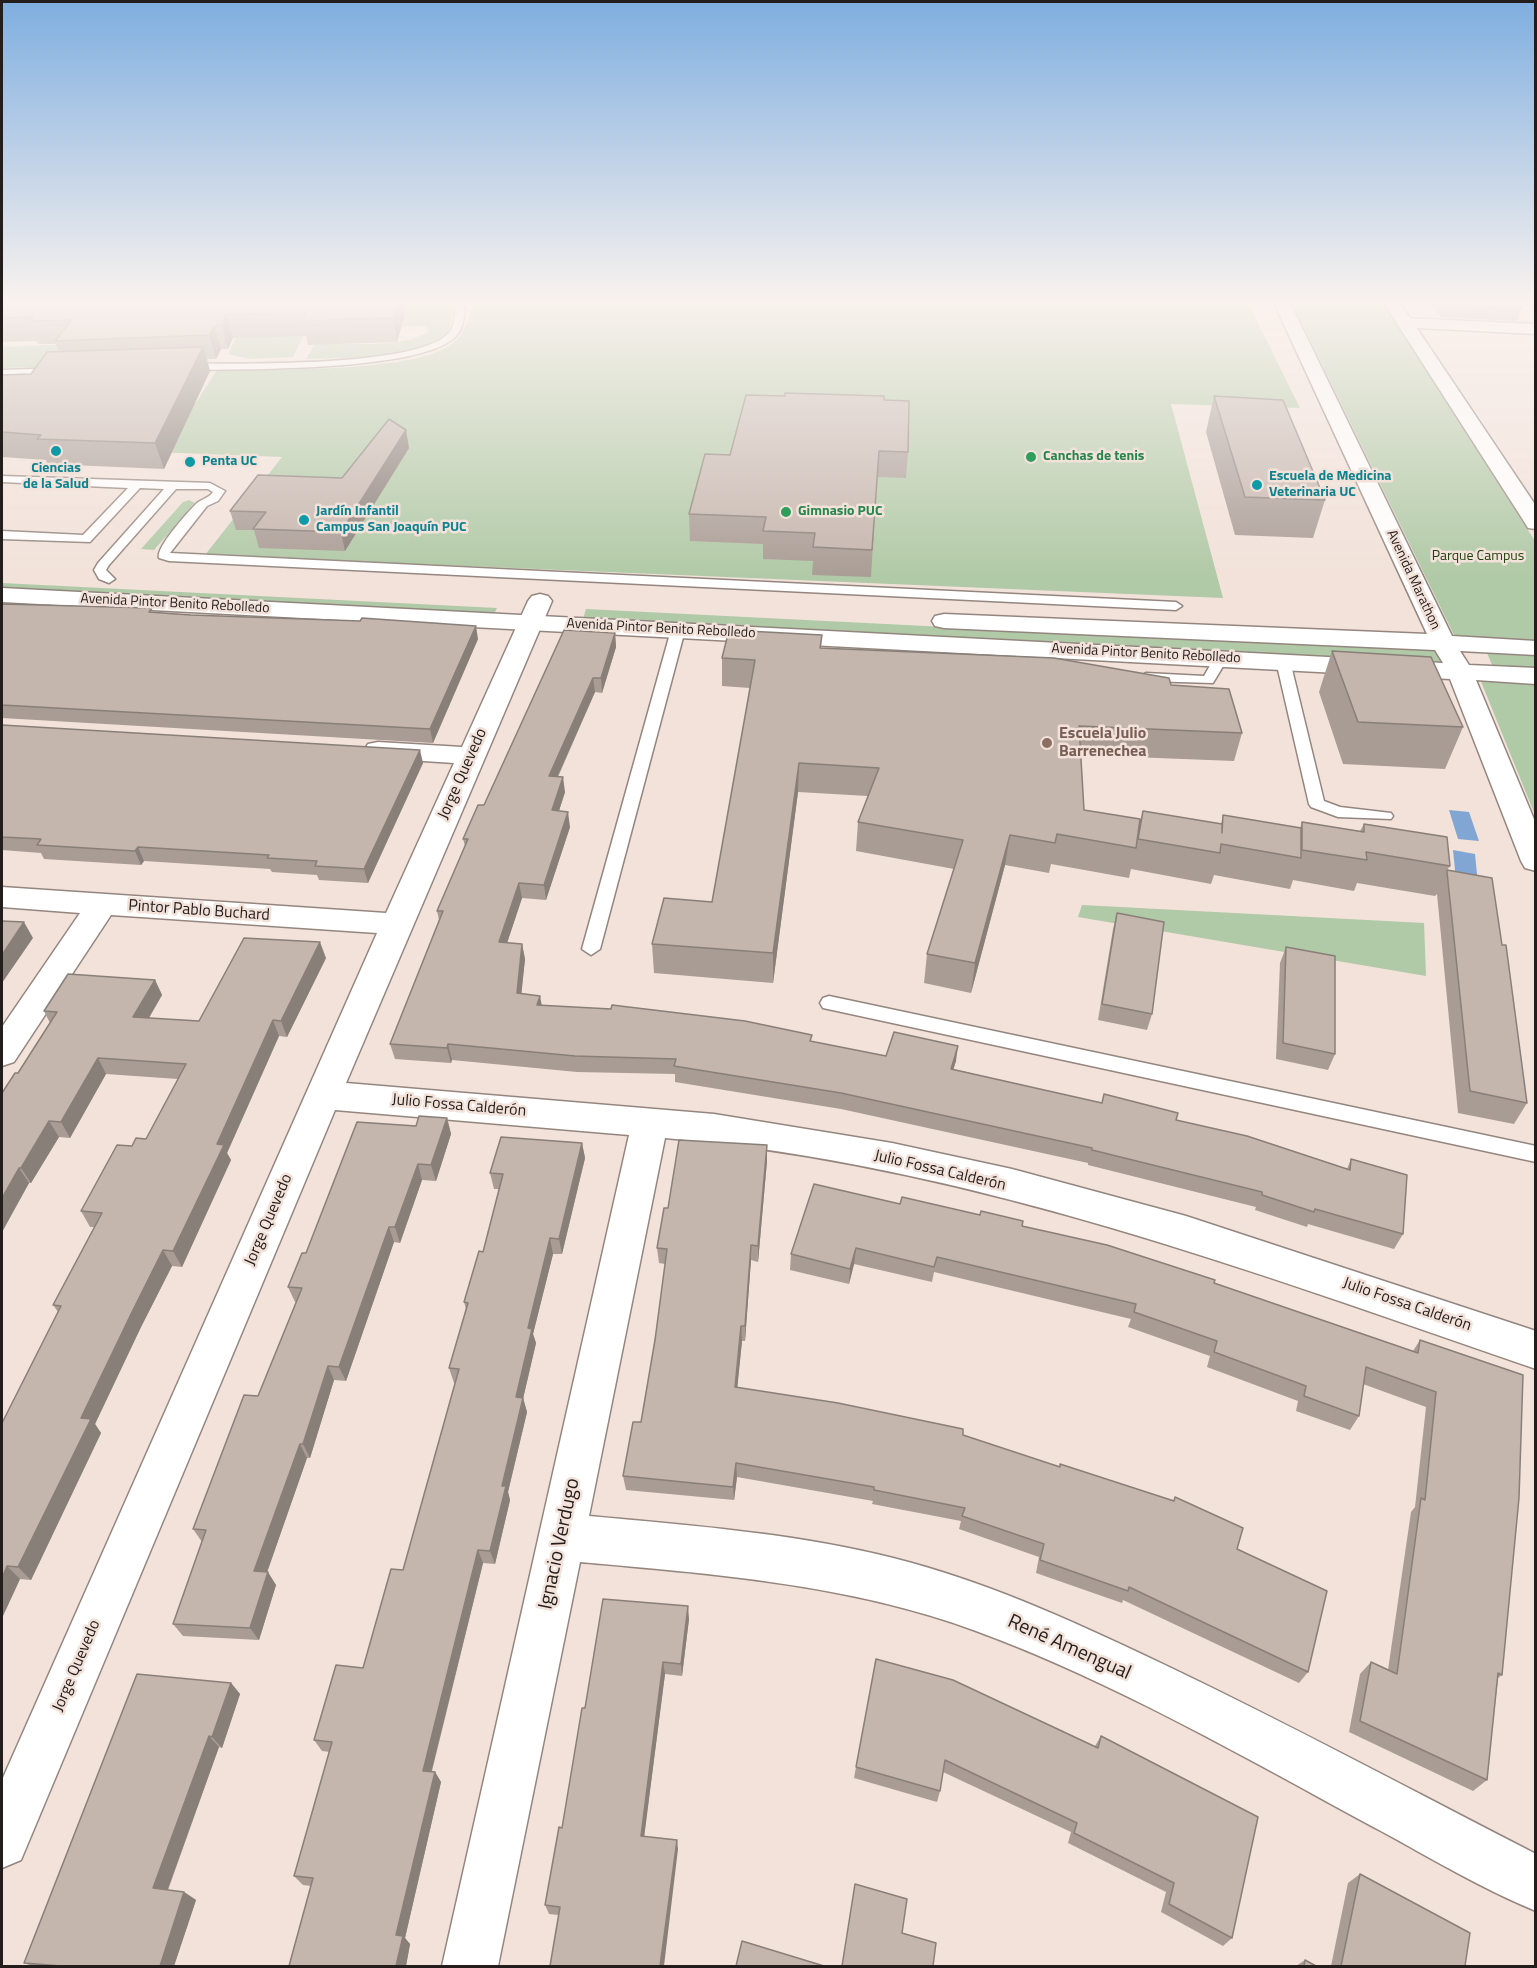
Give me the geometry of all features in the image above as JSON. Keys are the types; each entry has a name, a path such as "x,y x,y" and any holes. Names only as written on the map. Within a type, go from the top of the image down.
{"street":[{"name":"Avenida Marathon","path":"1326,395 1443,642 1460,672 1536,861"},
{"path":"1455,395 1528,499 1536,523"},
{"name":"Avenida Pintor Benito Rebolledo","path":"2,574 109,579 536,612 633,606"},
{"name":"Avenida Pintor Benito Rebolledo","path":"2,596 676,615 856,647 1221,658 1536,676"},
{"name":"Jorge Quevedo","path":"2,1840 397,924 536,612"},
{"name":"Avenida Pintor Benito Rebolledo","path":"921,620 1536,648"},
{"path":"354,748 471,756"},
{"name":"Pintor Pablo Buchard","path":"2,897 397,924"},
{"path":"2,1053 102,904"},
{"name":"Julio Fossa Calderón","path":"323,1095 650,1121 769,1135 905,1162 1131,1216 1320,1276 1536,1350"},
{"name":"Ignacio Verdugo","path":"470,1966 650,1121"},
{"name":"René Amengual","path":"561,1537 780,1559 855,1572 913,1586 986,1611 1079,1649 1211,1714 1536,1884"}],"lane":[{"path":"2,479 170,490 205,500 164,550 165,557 1176,606"},
{"path":"2,535 87,539 134,489"},
{"path":"109,579 103,576 100,570 104,563 170,490"},
{"path":"591,949 676,615"},
{"path":"1126,676 1208,680 1221,658"},
{"path":"1283,661 1317,804 1338,812 1385,816"},
{"path":"829,1003 1536,1154"}],"green space":[{"path":"201,395 1293,395 1300,408 1171,404 1223,598 205,555 282,457 154,452"},
{"name":"Parque Campus","path":"1337,395 1442,395 1535,541 1535,642 1455,637"},
{"path":"189,500 195,503 154,550 141,549 183,502"},
{"path":"2,583 497,608 494,614 2,589"},
{"path":"586,609 1245,642 1433,648 1440,651 1444,661 1438,663 583,619"},
{"path":"1487,653 1535,656 1535,670 1493,667"},
{"path":"1480,679 1535,683 1535,815"},
{"path":"1082,905 1424,923 1426,976 1078,917"}],"water":[{"path":"1449,810 1469,812 1479,841 1458,839"},
{"path":"1453,850 1475,854 1478,884 1456,880"}],"building":[{"path":"2,395 179,395 155,443 37,439 41,435 2,432"},
{"name":"Gimnasio PUC","path":"746,395 884,396 884,400 909,401 908,452 879,451 872,550 813,547 815,533 763,531 766,517 689,514 705,454 730,455"},
{"path":"1214,396 1283,400 1325,500 1245,497"},
{"path":"389,419 406,430 341,532 253,529 266,512 230,511 258,475 342,478"},
{"path":"2,604 152,608 149,612 360,621 362,618 476,626 430,729 2,705"},
{"path":"564,630 615,633 601,678 593,678 549,776 563,777 552,810 568,812 544,885 519,883 499,942 522,944 517,993 540,996 537,1005 611,1009 612,1005 745,1021 812,1035 810,1041 886,1056 894,1032 958,1046 951,1069 1102,1103 1104,1094 1178,1113 1176,1120 1247,1136 1350,1170 1351,1159 1407,1175 1403,1234 1315,1209 1314,1212 1262,1195 1262,1192 1092,1150 1092,1148 841,1093 674,1066 676,1059 575,1056 448,1044 447,1048 390,1044 443,911 437,911 468,839 463,839 478,805 484,805"},
{"path":"729,630 822,635 820,648 1054,658 1169,678 1171,685 1229,689 1242,733 1079,726 1084,810 1140,819 1136,848 1057,834 1055,843 1010,835 975,963 927,954 963,840 858,822 879,768 799,763 773,953 652,944 664,898 712,902 755,660 722,658"},
{"path":"1332,651 1431,657 1463,727 1358,722"},
{"path":"2,725 420,750 364,869 315,866 317,861 267,858 269,855 138,847 135,851 37,845 41,839 2,837"},
{"path":"1143,811 1222,824 1222,833 1223,815 1301,828 1301,858 1221,844 1220,853 1138,839"},
{"path":"1302,822 1364,832 1364,824 1447,837 1450,866 1366,852 1367,860 1302,850"},
{"path":"1447,870 1492,878 1502,945 1506,945 1527,1103 1470,1091"},
{"path":"1117,913 1164,922 1152,1014 1102,1004"},
{"path":"2,921 24,922 2,955"},
{"path":"244,938 320,942 281,1021 273,1020 217,1144 224,1145 173,1251 163,1250 132,1312 81,1418 91,1419 18,1567 7,1566 2,1578 2,1423 61,1306 53,1305 102,1213 81,1211 117,1145 132,1146 136,1138 146,1139 186,1064 98,1058 61,1122 49,1121 2,1198 2,1093 15,1073 18,1073 57,1012 44,1011 68,974 155,980 133,1017 199,1021"},
{"path":"1286,947 1335,956 1335,1054 1283,1043"},
{"path":"419,1116 447,1118 431,1165 418,1164 395,1227 389,1227 339,1367 328,1366 303,1444 300,1444 254,1571 268,1572 250,1628 173,1624 206,1530 193,1529 244,1395 258,1396 302,1288 288,1287 302,1253 306,1253 357,1122 416,1126"},
{"path":"501,1137 582,1143 559,1239 550,1238 528,1328 532,1329 516,1397 523,1398 502,1486 506,1486 490,1551 478,1550 423,1771 435,1772 396,1935 403,1936 396,1966 289,1966 313,1878 294,1876 332,1742 314,1740 336,1665 363,1668 391,1569 403,1570 459,1369 449,1368 468,1303 464,1302 479,1251 483,1252 503,1174 490,1173"},
{"path":"679,1140 767,1145 758,1246 751,1245 745,1326 741,1326 735,1387 838,1403 963,1429 963,1435 1060,1467 1060,1464 1174,1501 1175,1497 1243,1528 1237,1549 1327,1591 1308,1672 1129,1587 1128,1591 1040,1560 1044,1544 962,1516 965,1508 874,1490 874,1487 736,1463 733,1487 623,1476 633,1422 641,1422 655,1340 667,1249 657,1248 664,1208 668,1208"},
{"path":"814,1184 900,1204 902,1197 980,1215 981,1211 1023,1221 1022,1226 1107,1245 1215,1280 1214,1283 1418,1353 1420,1340 1523,1375 1519,1498 1502,1675 1498,1673 1487,1780 1360,1721 1371,1662 1397,1674 1421,1498 1425,1500 1436,1392 1366,1367 1359,1416 1304,1396 1306,1386 1214,1352 1217,1341 1134,1312 1136,1304 937,1257 934,1267 856,1248 850,1269 791,1254"},
{"path":"603,1599 688,1606 681,1664 663,1662 641,1836 677,1840 660,1966 550,1966 560,1907 545,1905 559,1827 562,1828 582,1708 585,1708"},
{"path":"876,1659 953,1680 1098,1748 1101,1736 1258,1817 1232,1938 1169,1904 1174,1883 1074,1833 1077,1823 945,1760 940,1791 856,1767"},
{"path":"137,1674 231,1683 153,1888 184,1892 160,1966 61,1966 24,1963"},
{"path":"1360,1874 1470,1933 1465,1966 1341,1966"},
{"path":"855,1884 907,1899 902,1933 936,1943 933,1966 842,1966"},
{"path":"742,1941 824,1966 736,1966"},
{"path":"1305,1960 1316,1966 1304,1966"}],"place":[{"name":"Ciencias de la Salud","path":"56,451"},
{"name":"Canchas de tenis","path":"1031,457"},
{"name":"Penta UC","path":"190,462"},
{"name":"Escuela de Medicina Veterinaria UC","path":"1257,485"},
{"name":"Gimnasio PUC","path":"786,512"},
{"name":"Jardín Infantil Campus San Joaquín PUC","path":"304,520"},
{"name":"Escuela Julio Barrenechea","path":"1047,743"}]}
